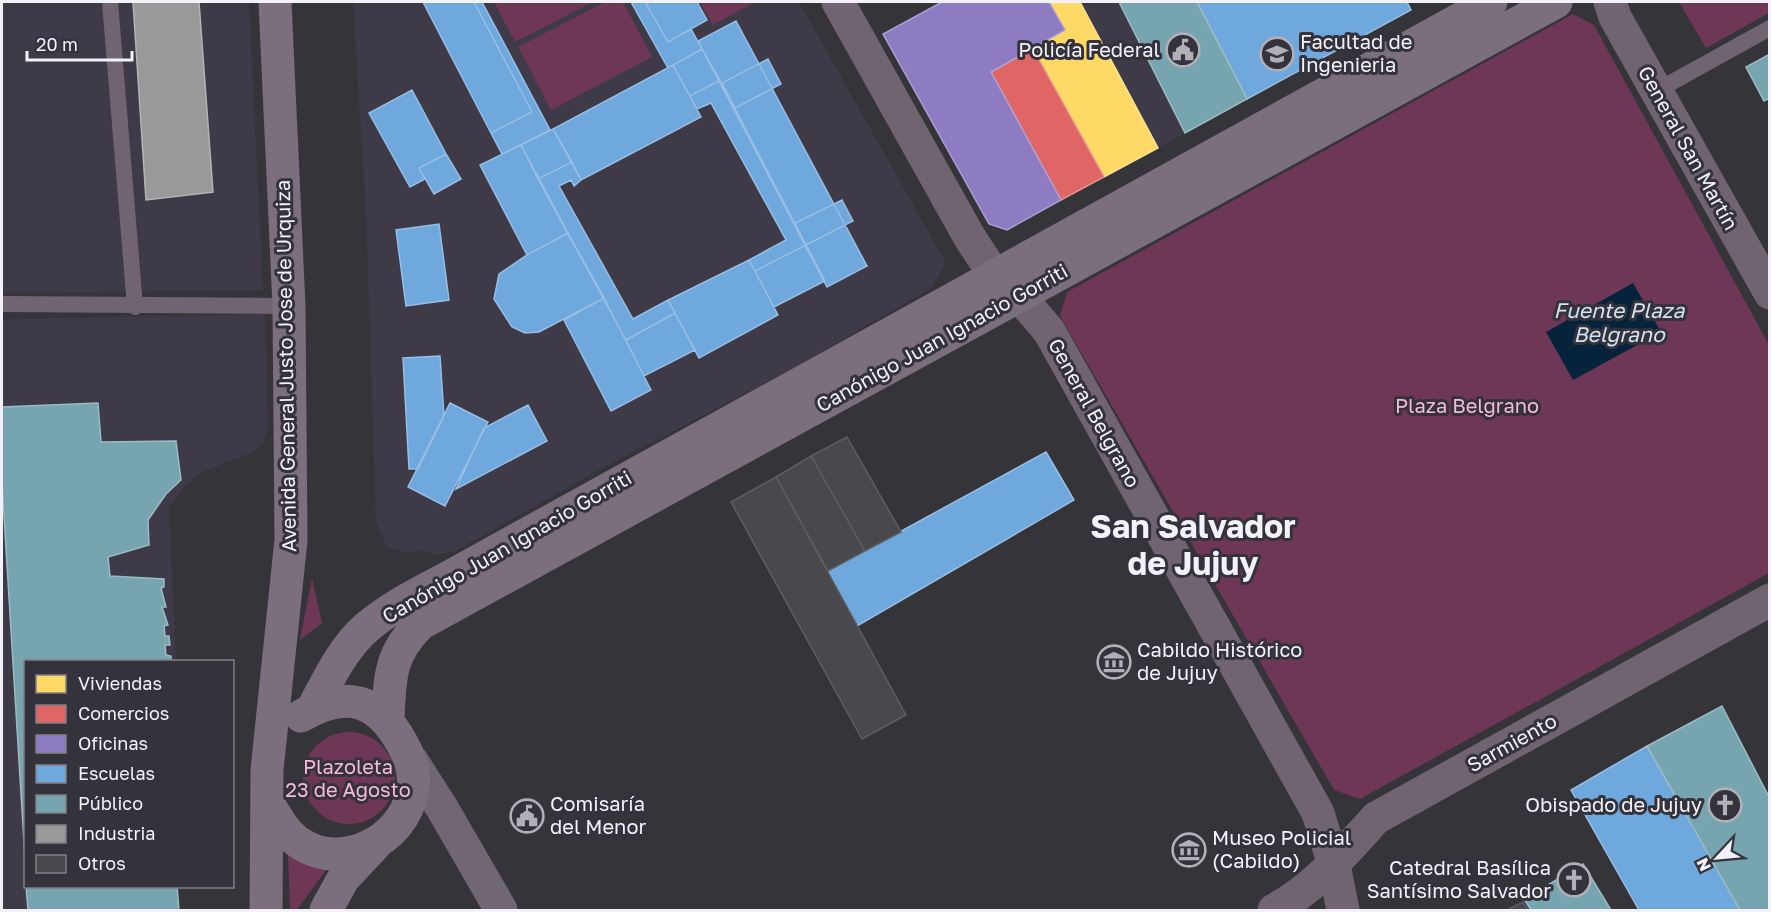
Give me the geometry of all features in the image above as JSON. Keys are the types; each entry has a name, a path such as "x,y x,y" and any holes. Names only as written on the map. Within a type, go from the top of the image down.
{"main road":[{"name":"Avenida General Justo Jose de Urquiza","path":"266,910 267,785 291,540 289,306 275,2"},
{"name":"Canónigo Juan Ignacio Gorriti","path":"312,710 335,667 352,644 366,628 387,614 458,572 1491,2"},
{"name":"Canónigo Juan Ignacio Gorriti","path":"388,719 394,664 402,643 420,624 1557,2"},
{"path":"326,910 343,879 399,822 409,806 413,790 412,761 388,719 361,703 346,701 312,710 291,724 280,738 267,785 285,830 301,844 320,852 342,855 363,850 381,839"}],"street":[{"name":"General Belgrano","path":"838,2 970,238 994,276 1019,296 1049,331 1318,813 1334,865 1343,910"},
{"name":"General San Martín","path":"1610,2 1615,17 1656,92 1770,293"},
{"name":"Sarmiento","path":"1274,910 1294,900 1334,865 1376,818 1770,600"},
{"path":"412,761 501,910"}],"lane":[{"path":"110,2 135,307"},
{"path":"1656,92 1770,28"},
{"path":"2,304 135,307 289,306"}],"shaded area":[{"path":"2,2 249,2 263,290 2,293"},
{"path":"353,2 799,2 946,263 931,288 794,368 608,465 455,551 435,555 420,550 408,554 387,547 376,522 366,212"},
{"name":"Policía Federal","path":"1080,2 1119,2 1185,133 1158,148"},
{"path":"265,314 268,429 263,443 253,452 200,473 185,486 169,508 176,660 24,660 24,888 174,888 175,910 2,910 2,319"}],"green space":[{"path":"494,2 593,2 515,42"},
{"path":"605,2 623,2 652,57 551,110 518,47"},
{"path":"700,2 755,2 713,25"},
{"path":"1679,2 1769,2 1769,13 1706,48"},
{"name":"Plaza Belgrano","path":"1573,14 1594,25 1769,345 1769,573 1360,799 1334,790 1060,316 1067,292"},
{"path":"312,578 322,623 300,640"},
{"name":"Plazoleta 23 de Agosto","path":"349,732 375,740 387,752 395,778 387,804 375,816 349,824 323,816 311,804 303,778 311,752 323,740"},
{"path":"288,854 326,870 297,910 290,910"}],"water":[{"name":"Fuente Plaza Belgrano","path":"1633,283 1661,332 1573,380 1546,332"}],"building: Viviendas":[{"path":"1049,2 1080,2 1158,148 1104,177 1033,49 1065,30"}],"building: Comercios":[{"path":"1033,49 1104,177 1061,200 991,72"}],"building: Oficinas":[{"path":"942,2 1049,2 1065,30 991,72 1061,200 1007,230 989,224 883,34"}],"building: Escuelas":[{"path":"423,2 474,2 532,112 491,133"},
{"path":"474,2 482,2 550,130 502,154 491,133 532,112"},
{"path":"631,2 645,2 668,42 691,29 702,49 668,68"},
{"path":"645,2 697,2 707,20 668,42"},
{"name":"Facultad de Ingenieria","path":"1197,2 1407,2 1411,10 1247,99"},
{"path":"736,21 867,266 827,287 698,41"},
{"path":"702,49 720,80 690,96 673,65"},
{"path":"768,59 781,84 735,108 722,83"},
{"path":"673,65 701,117 581,180 553,129"},
{"path":"720,80 806,245 755,271 749,260 786,240 711,103 697,109 690,96"},
{"path":"412,90 446,154 419,168 425,179 410,187 369,113"},
{"path":"553,129 572,162 538,179 521,145"},
{"path":"521,145 568,233 527,255 480,165"},
{"path":"446,154 461,179 434,194 419,168"},
{"path":"572,162 581,180 574,186 571,180 559,186 633,319 668,300 675,313 626,340 538,179"},
{"path":"842,200 853,221 806,245 795,223"},
{"path":"439,224 449,300 406,306 396,230"},
{"path":"568,233 604,298 539,332 525,333 512,327 494,299 499,274 527,255"},
{"path":"806,245 825,281 774,307 755,271"},
{"path":"749,260 778,315 699,358 668,300"},
{"path":"604,298 651,390 611,411 564,320"},
{"path":"675,313 695,350 644,376 626,340"},
{"path":"440,356 444,416 418,469 409,469 403,358"},
{"path":"450,403 488,422 445,506 408,487"},
{"path":"528,405 547,441 456,489 484,428"},
{"path":"1046,452 1074,500 857,626 828,571"},
{"path":"1647,746 1740,910 1639,910 1571,790"}],"building: Público":[{"name":"Policía Federal","path":"1119,2 1197,2 1247,99 1185,133"},
{"path":"1770,54 1770,98 1764,101 1746,67"},
{"path":"98,403 101,442 176,441 181,480 166,494 148,520 149,545 108,557 110,576 164,579 164,587 161,588 166,607 162,607 168,625 164,626 165,636 169,636 170,645 165,645 166,655 171,656 171,660 24,660 24,842 2,483 2,407"},
{"name":"Obispado de Jujuy","path":"1722,706 1770,799 1770,910 1740,910 1647,746"},
{"name":"Catedral Basílica Santísimo Salvador","path":"1583,864 1611,910 1531,910 1524,899"},
{"path":"26,888 177,888 179,910 28,910"}],"building: Industria":[{"path":"133,2 199,2 213,192 146,200"}],"building: Otros":[{"path":"847,437 901,532 865,551 811,456"},
{"path":"811,456 865,551 828,571 776,477"},
{"path":"776,477 906,715 862,739 731,502"},
{"path":"1523,902 1528,910 1509,909"}],"place":[{"name":"Policía Federal","path":"1183,50"},
{"name":"Facultad de Ingenieria","path":"1277,54"},
{"name":"Cabildo Histórico de Jujuy","path":"1114,662"},
{"name":"Obispado de Jujuy","path":"1725,805"},
{"name":"Comisaría del Menor","path":"527,816"},
{"name":"Museo Policial (Cabildo)","path":"1189,850"},
{"name":"Catedral Basílica Santísimo Salvador","path":"1574,880"}],"district":[{"name":"San Salvador de Jujuy","path":"1193,546"}]}
